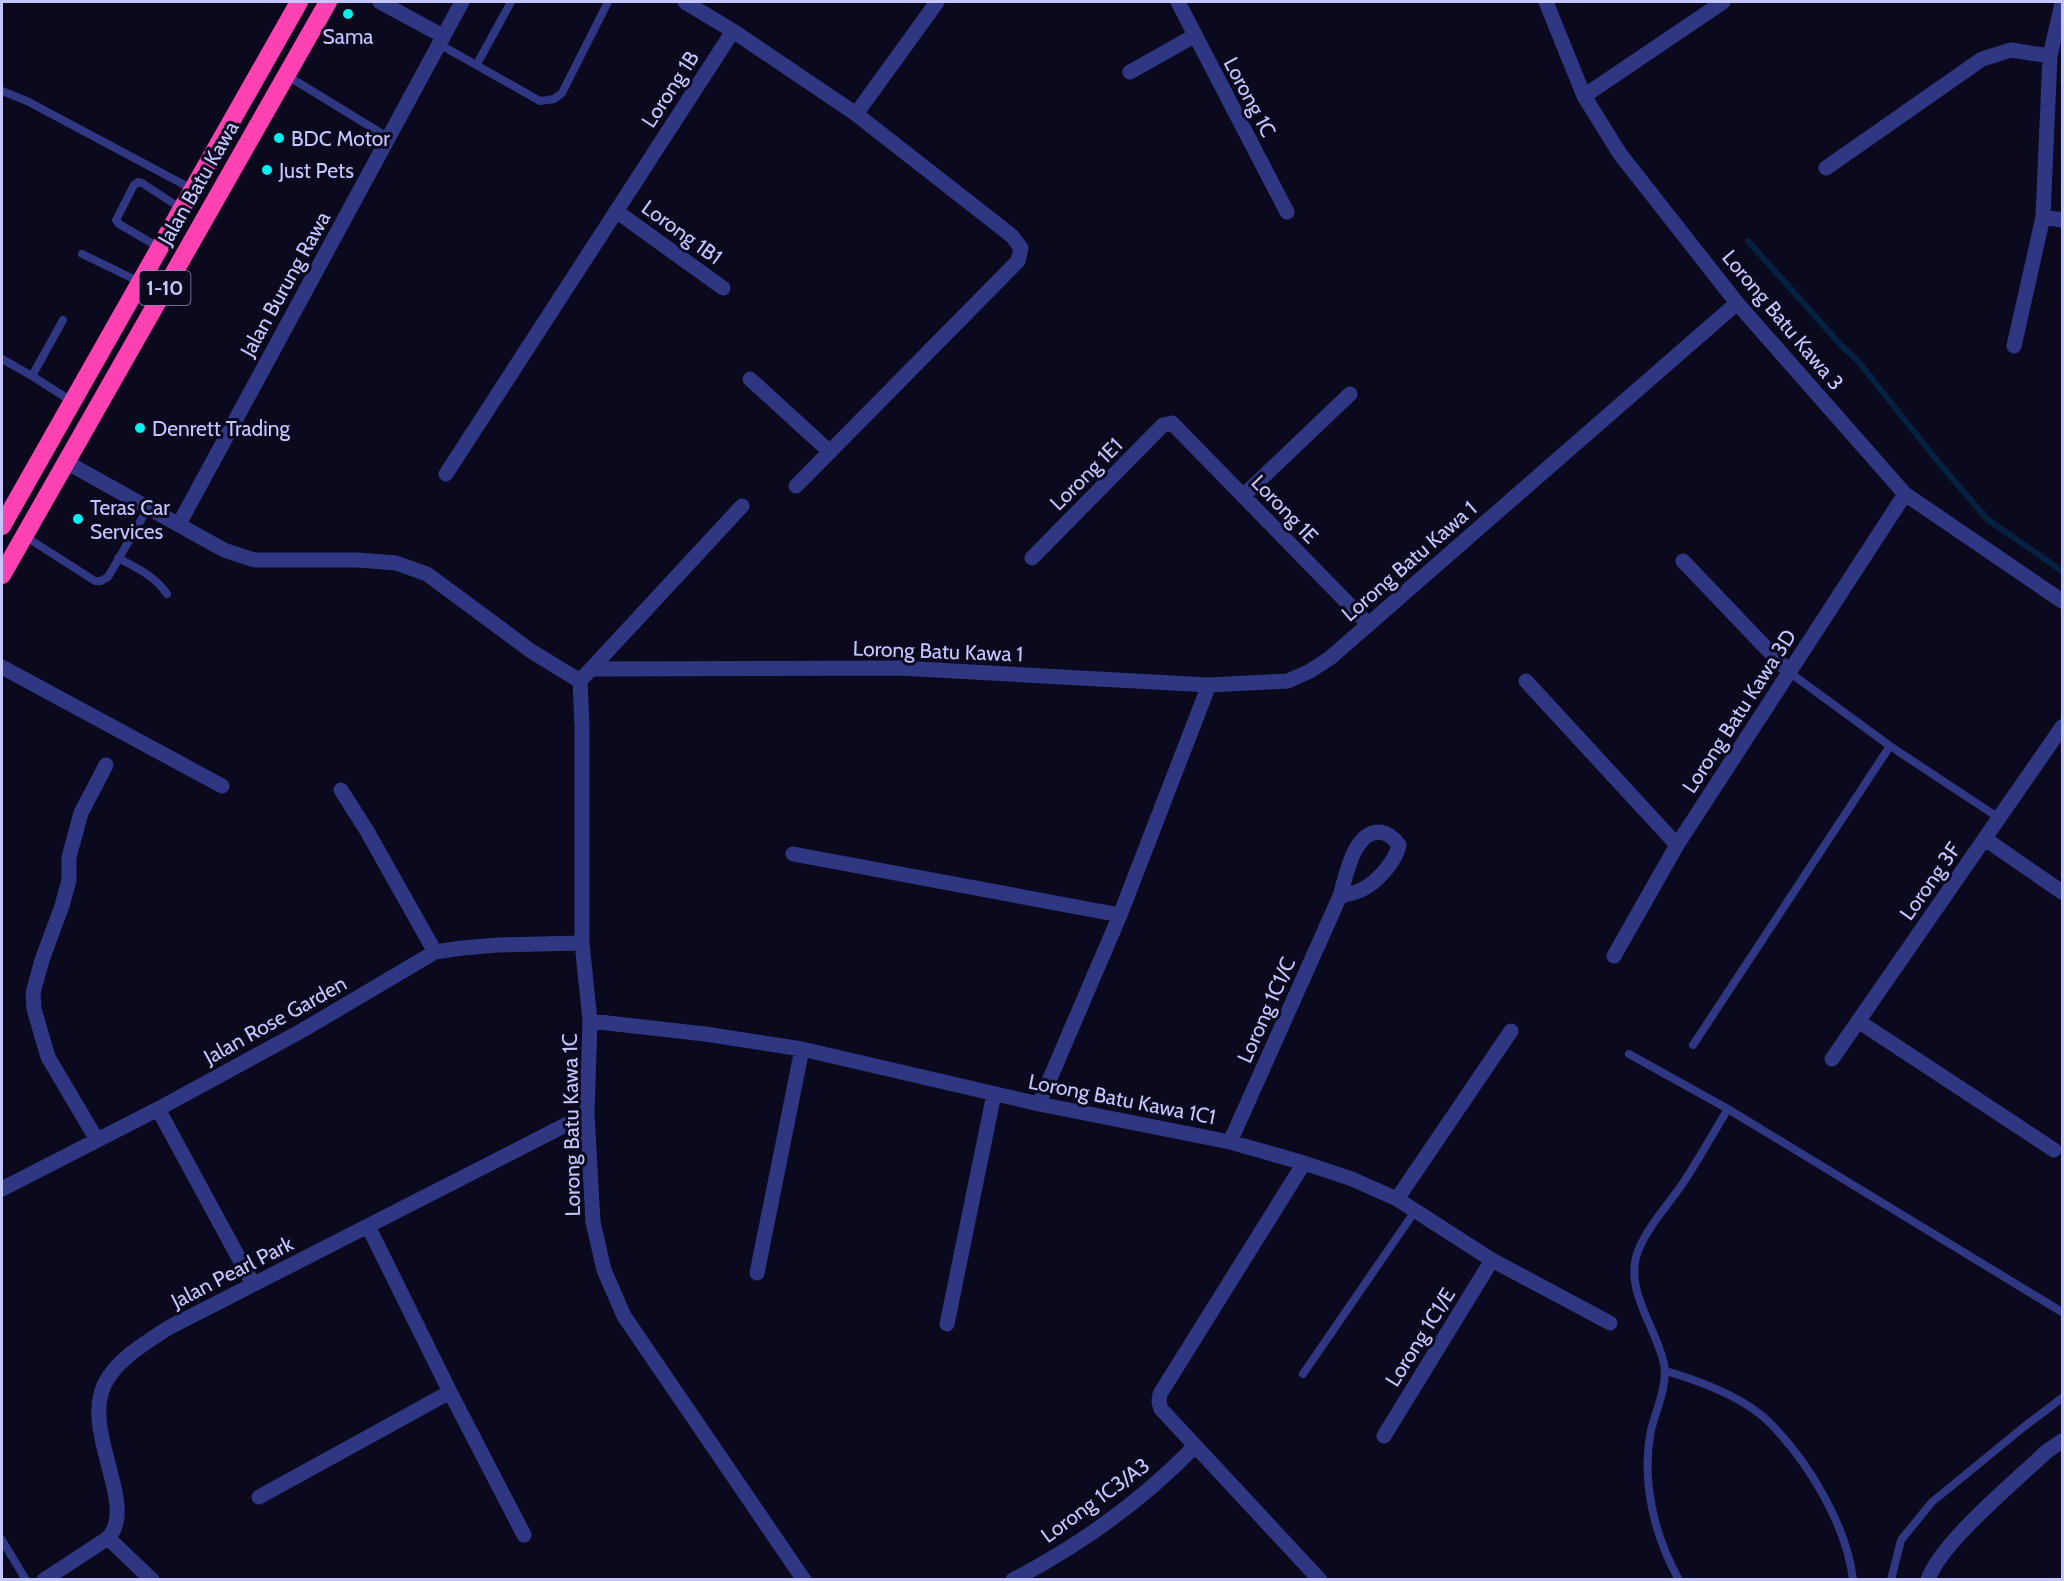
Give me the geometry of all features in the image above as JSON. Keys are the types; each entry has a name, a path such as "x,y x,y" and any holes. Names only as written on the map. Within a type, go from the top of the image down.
{"highway":[{"name":"Jalan Batu Kawa","path":"2,526 299,2"},
{"name":"Jalan Batu Kawa","path":"2,575 328,2"}],"street":[{"path":"380,2 441,40"},
{"name":"Jalan Burung Rawa","path":"179,524 462,2"},
{"path":"856,114 938,2"},
{"name":"Lorong 1C","path":"1178,2 1287,212"},
{"name":"Lorong Batu Kawa 3","path":"1546,2 1584,96 1620,154 1737,303 1905,494 2062,601"},
{"path":"1584,96 1723,2"},
{"path":"696,4 856,114 1012,236 1020,248 1018,261 796,486"},
{"path":"2014,346 2043,217 2050,56 2062,4"},
{"name":"Lorong 1B","path":"446,474 733,31"},
{"path":"1130,72 1194,36"},
{"path":"1826,168 1982,59 2011,50 2050,56"},
{"name":"Lorong 1B1","path":"616,211 723,288"},
{"path":"2043,217 2062,220"},
{"name":"Lorong Batu Kawa 1","path":"591,669 899,668 1209,685 1288,681 1330,658 1576,441 1737,303"},
{"path":"750,379 830,452"},
{"path":"1243,496 1350,394"},
{"name":"Lorong 1E","path":"1172,423 1369,625"},
{"name":"Lorong 1E1","path":"1032,558 1163,425 1172,423"},
{"path":"66,462 224,550 254,560 358,560 396,563 427,574 531,651 580,681 742,506"},
{"name":"Lorong Batu Kawa 3D","path":"1614,956 1677,845 1905,494"},
{"path":"1683,561 1789,672"},
{"path":"2,667 222,786"},
{"name":"Lorong Batu Kawa 1C","path":"580,681 582,943 590,1021 587,1114 594,1222 599,1254 624,1316 804,1580"},
{"path":"1526,681 1677,845"},
{"path":"1039,1104 1119,915 1209,685"},
{"name":"Lorong 3F","path":"1832,1059 2062,727"},
{"path":"97,1140 48,1057 34,1009 33,993 69,880 69,857 81,813 106,765"},
{"path":"341,790 367,831 435,952"},
{"path":"1985,838 2062,892"},
{"path":"793,855 1119,915"},
{"name":"Lorong 1C1/C","path":"1230,1142 1340,896"},
{"name":"Jalan Rose Garden","path":"2,1189 158,1110 303,1030 435,952 498,945 582,943"},
{"name":"Lorong Batu Kawa 1C1","path":"590,1021 705,1034 802,1049 1039,1104 1230,1142 1304,1163 1352,1179 1397,1198 1492,1260 1610,1323"},
{"path":"1858,1021 2054,1150"},
{"path":"1397,1198 1511,1031"},
{"path":"757,1273 802,1049"},
{"path":"947,1324 994,1094"},
{"path":"158,1110 253,1284"},
{"name":"Jalan Pearl Park","path":"108,1538 115,1531 118,1521 117,1504 98,1414 107,1378 128,1355 168,1328 587,1114"},
{"path":"1304,1163 1160,1394 1159,1402 1161,1409 1320,1580"},
{"path":"368,1226 450,1392 525,1535"},
{"name":"Lorong 1C1/E","path":"1384,1436 1492,1260"},
{"path":"259,1497 450,1392"},
{"path":"1928,1580 1930,1572 1956,1538 2046,1452 2062,1441"},
{"name":"Lorong 1C3/A3","path":"1013,1580 1087,1537 1176,1466 1195,1446"},
{"path":"44,1580 108,1538 152,1580"}],"lane":[{"path":"477,64 511,2"},
{"path":"441,40 540,101 554,99 562,93 608,2"},
{"path":"286,75 389,138"},
{"path":"2,91 27,101 193,189"},
{"path":"160,248 116,220 134,185 138,182 142,183 182,209"},
{"path":"82,254 141,282"},
{"path":"32,376 63,320"},
{"path":"2,359 73,402"},
{"path":"23,535 95,581 101,580 108,577 148,508"},
{"path":"118,558 160,582 167,594"},
{"path":"1789,672 1890,746 1999,818"},
{"path":"1693,1045 1890,746"},
{"path":"1629,1054 1728,1109 2062,1312"},
{"path":"1679,1580 1653,1516 1648,1462 1651,1432 1666,1371 1661,1348 1641,1302 1634,1275 1638,1253 1651,1227 1682,1184 1728,1109"},
{"path":"1303,1374 1414,1211"},
{"path":"1666,1371 1693,1379 1740,1401 1770,1423 1804,1466 1830,1507 1851,1562 1853,1580"},
{"path":"1891,1580 1901,1540 1932,1502 2025,1425 2062,1398"},
{"path":"2,1540 26,1580"}],"waterway":[{"path":"1748,241 1858,361 1987,519 2062,571"}],"place":[{"name":"Sama","path":"348,14"},
{"name":"BDC Motor","path":"279,138"},
{"name":"Just Pets","path":"267,170"},
{"name":"Denrett Trading","path":"140,428"},
{"name":"Teras Car Services","path":"78,519"}]}
